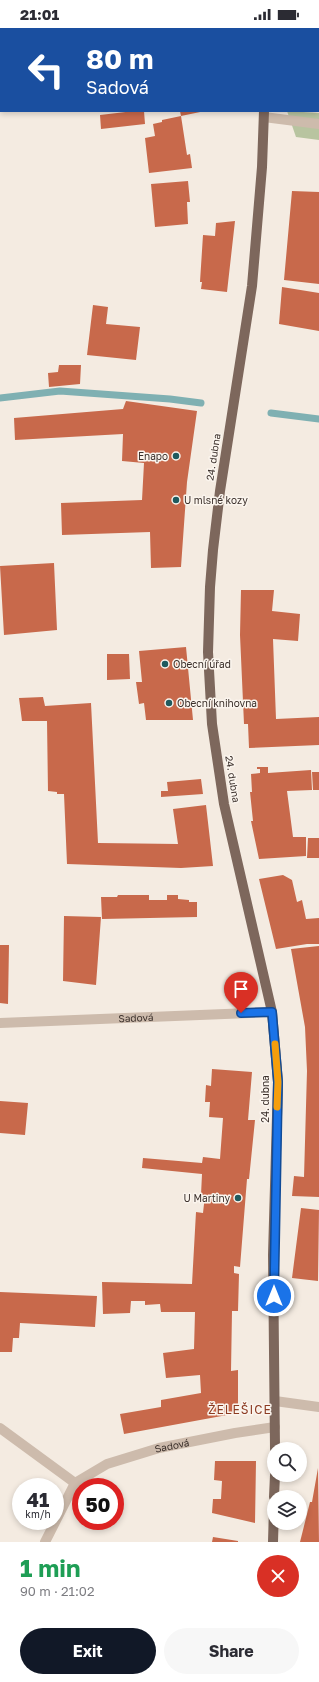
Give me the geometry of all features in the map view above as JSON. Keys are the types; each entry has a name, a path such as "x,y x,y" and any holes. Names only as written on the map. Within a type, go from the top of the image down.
{"main road":[{"name":"24. dubna","path":"264,114 262,167 252,286 214,543 210,587 208,652 212,724 224,804 272,1012 278,1082 273,1255 276,1401 275,1442"},
{"path":"274,1530 274,1542"}],"street":[{"path":"264,114 319,124"},
{"name":"Sadová","path":"0,1023 272,1012"},
{"path":"276,1401 319,1407"},
{"name":"Sadová","path":"83,1478 106,1464 159,1448 235,1433 275,1427"},
{"path":"0,1428 72,1481"},
{"path":"45,1542 72,1489"}],"green space":[{"path":"287,112 319,113 319,140 296,137"}],"building":[{"path":"126,112 144,112 145,124 101,129 100,115"},
{"path":"180,112 200,112 181,116"},
{"path":"181,116 187,155 190,154 192,168 149,173 145,138 155,136 153,124 162,122 162,120"},
{"path":"188,181 190,202 187,202 188,224 155,227 151,184"},
{"path":"292,191 319,192 319,284 284,280"},
{"path":"235,221 227,292 201,289 202,282 200,282 203,235 215,236 216,223"},
{"path":"282,287 319,293 319,331 279,324"},
{"path":"93,305 108,307 106,324 140,327 136,360 87,355"},
{"path":"59,365 81,365 80,384 49,387 48,373 58,372"},
{"path":"126,401 197,411 187,482 181,567 151,568 150,532 62,535 61,503 142,500 144,463 122,461 123,434 15,440 14,418 123,409"},
{"path":"54,563 57,630 4,635 0,566"},
{"path":"241,590 274,590 272,611 300,614 298,641 273,639 276,719 319,717 319,745 249,748 248,724 244,724 240,635"},
{"path":"186,647 193,720 146,720 144,703 139,704 136,682 142,682 139,651"},
{"path":"107,654 129,654 130,679 107,680"},
{"path":"43,697 45,706 91,703 98,843 178,844 173,809 206,805 213,866 181,868 67,864 64,794 57,794 57,792 48,791 47,721 22,721 19,698"},
{"path":"257,767 268,767 268,773 311,770 312,790 287,791 293,837 306,837 306,856 259,859 251,821 253,821 250,792 252,792 251,774 260,773 260,769 257,769"},
{"path":"312,772 319,772 319,790 313,790"},
{"path":"201,779 203,794 161,797 161,791 168,791 167,782"},
{"path":"308,838 319,838 319,858 307,858"},
{"path":"283,875 292,880 297,902 302,900 306,919 319,918 319,944 307,944 276,949 259,879"},
{"path":"118,895 149,895 149,900 167,900 167,895 178,895 178,899 189,900 189,902 197,902 197,917 102,919 101,897 117,897"},
{"path":"64,916 101,917 96,985 63,981"},
{"path":"0,945 9,945 8,1004 0,1003"},
{"path":"319,946 319,1197 292,1196 294,1176 304,1177 307,1071 305,1027 291,949"},
{"path":"212,1069 252,1072 248,1120 255,1120 249,1179 247,1179 240,1267 234,1266 234,1273 239,1274 238,1311 232,1311 231,1371 238,1370 238,1413 124,1434 120,1414 161,1407 161,1400 201,1393 200,1375 166,1378 163,1353 194,1349 195,1312 161,1312 160,1304 145,1305 145,1301 131,1301 130,1313 103,1314 102,1282 192,1284 196,1212 203,1213 205,1195 201,1195 202,1174 142,1168 143,1158 202,1163 203,1157 220,1159 223,1118 209,1117 210,1102 205,1102 206,1085 211,1086"},
{"path":"0,1101 28,1103 25,1135 0,1133"},
{"path":"301,1208 319,1210 318,1281 292,1278"},
{"path":"0,1292 97,1296 95,1327 20,1323 19,1338 13,1338 12,1352 0,1352"},
{"path":"215,1461 256,1461 255,1523 212,1513 213,1499 221,1499 222,1481 214,1480"},
{"path":"318,1468 319,1542 300,1542 303,1530 307,1530 307,1514 310,1502 312,1502"},
{"path":"213,1537 238,1541 238,1542 212,1542"}],"waterway":[{"path":"0,398 60,391 170,399 201,403"},
{"path":"271,413 319,419"}],"slow traffic":[{"path":"275,1044 278,1082 277,1107"}],"place":[{"name":"Enapo","path":"176,456"},
{"name":"U mlsné kozy","path":"176,500"},
{"name":"Obecní úřad","path":"165,664"},
{"name":"Obecní knihovna","path":"169,703"},
{"name":"U Martiny","path":"238,1198"}],"district":[{"name":"ŽELEŠICE","path":"240,1410"}],"route":[{"path":"241,1013 272,1012 278,1082 273,1255 274,1296"}]}
